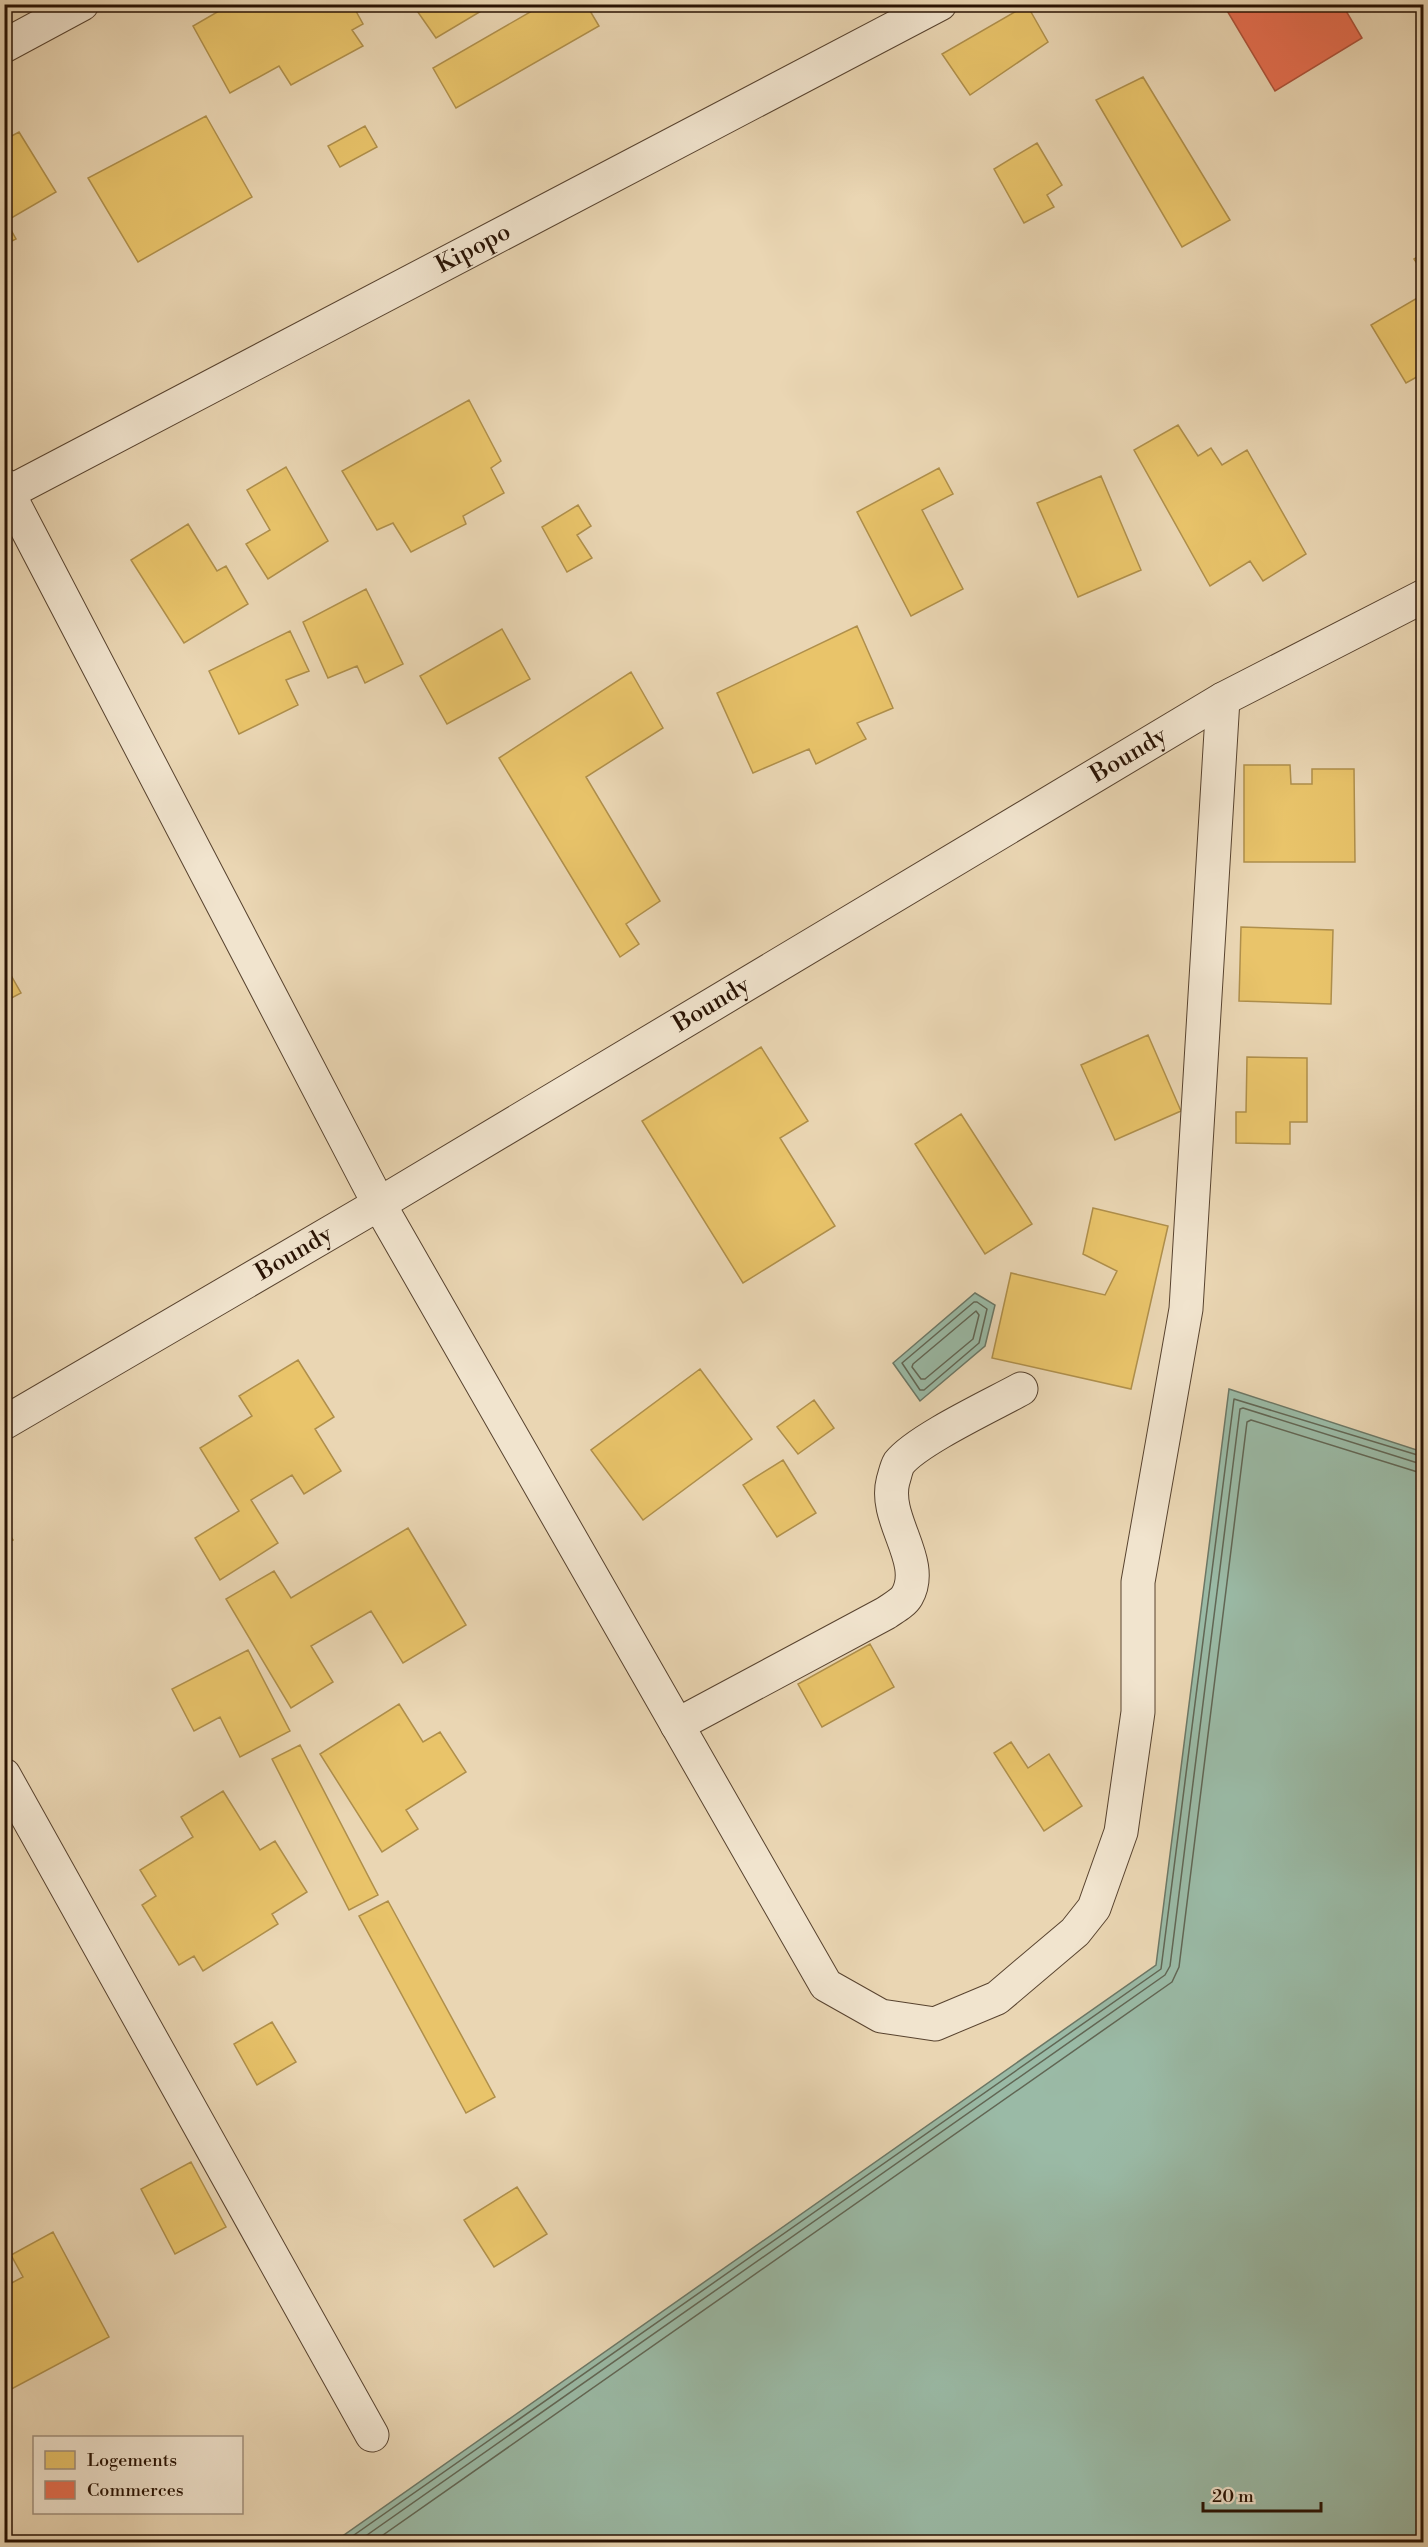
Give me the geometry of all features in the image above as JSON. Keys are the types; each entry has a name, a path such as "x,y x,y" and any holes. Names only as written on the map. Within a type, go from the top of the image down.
{"street":[{"path":"4,46 82,4"},
{"name":"Kipopo","path":"6,491 940,4"},
{"path":"6,491 379,1204 826,1985 881,2016 934,2024 997,1998 1075,1932 1094,1908 1121,1832 1138,1712 1138,1582 1185,1309 1222,699"},
{"name":"Boundy","path":"4,1423 379,1204 1222,699 1424,596"},
{"path":"677,1725 886,1613 906,1598 914,1580 911,1562 892,1510 892,1487 898,1465 913,1449 1021,1389"},
{"path":"4,1775 372,2435"}],"water":[{"path":"975,1293 995,1305 985,1346 920,1401 893,1363"},
{"path":"1229,1389 1423,1452 1423,2542 334,2542 1156,1965"}],"building: Logements":[{"path":"231,4 352,4 363,24 352,30 363,46 291,85 279,66 230,93 193,26"},
{"path":"421,4 493,4 436,38 415,8"},
{"path":"544,4 586,4 599,26 456,108 433,68"},
{"path":"1027,5 1048,42 970,95 942,54"},
{"path":"1143,77 1230,220 1182,247 1096,100"},
{"path":"206,116 252,197 138,262 88,178"},
{"path":"365,126 377,147 340,167 328,146"},
{"path":"19,132 56,192 6,221 16,239 4,245 4,140"},
{"path":"1037,143 1062,185 1047,195 1054,207 1024,223 994,169"},
{"path":"1424,253 1424,274 1414,259"},
{"path":"1424,294 1424,373 1406,383 1371,325"},
{"path":"469,400 501,461 491,468 504,493 463,516 466,524 411,552 393,523 377,530 342,471"},
{"path":"1178,425 1198,456 1211,448 1222,465 1247,450 1306,554 1263,581 1250,561 1210,586 1134,450"},
{"path":"286,467 328,541 268,579 246,544 270,530 247,490"},
{"path":"939,468 953,494 922,510 963,589 911,616 857,512"},
{"path":"1101,476 1141,570 1078,597 1037,503"},
{"path":"578,505 591,526 577,535 592,558 567,572 542,527"},
{"path":"188,524 217,571 226,566 248,604 184,643 131,560"},
{"path":"366,589 403,664 365,683 357,666 328,678 303,622"},
{"path":"857,626 893,708 857,723 866,739 816,764 809,749 753,773 717,693"},
{"path":"502,629 530,679 447,724 420,676"},
{"path":"290,631 309,671 286,680 298,705 239,734 209,671"},
{"path":"631,672 663,728 586,777 660,901 626,924 639,944 620,957 499,758"},
{"path":"1244,765 1290,765 1291,784 1312,784 1312,769 1354,769 1355,862 1244,862"},
{"path":"1241,927 1333,930 1331,1004 1239,1001"},
{"path":"8,970 21,993 4,1002 4,971"},
{"path":"1148,1035 1181,1111 1115,1140 1081,1065"},
{"path":"761,1047 808,1121 780,1138 835,1226 743,1283 642,1121"},
{"path":"1247,1057 1307,1058 1307,1122 1290,1122 1290,1144 1236,1143 1236,1112 1246,1112"},
{"path":"961,1114 1032,1224 985,1254 915,1144"},
{"path":"1093,1208 1168,1226 1131,1389 992,1358 1011,1273 1105,1295 1117,1271 1083,1254"},
{"path":"298,1360 334,1417 315,1429 341,1471 304,1494 292,1475 251,1500 278,1543 220,1580 195,1538 239,1511 200,1448 252,1416 239,1396"},
{"path":"700,1369 752,1439 643,1520 591,1450"},
{"path":"814,1400 834,1428 798,1454 777,1427"},
{"path":"783,1460 816,1513 777,1537 743,1485"},
{"path":"4,1526 13,1540 4,1545"},
{"path":"408,1528 466,1625 403,1663 371,1611 311,1646 333,1682 291,1708 226,1599 274,1571 291,1598"},
{"path":"870,1644 894,1687 822,1727 798,1684"},
{"path":"248,1650 290,1731 240,1757 220,1717 194,1731 172,1689"},
{"path":"399,1704 423,1742 440,1732 466,1772 406,1810 418,1829 382,1852 320,1754"},
{"path":"1011,1742 1028,1768 1049,1754 1082,1806 1044,1831 994,1753"},
{"path":"300,1745 378,1895 349,1910 272,1759"},
{"path":"223,1791 260,1850 275,1841 307,1892 272,1914 278,1924 203,1971 194,1956 179,1965 142,1905 156,1896 140,1870 193,1837 181,1817"},
{"path":"388,1901 495,2097 466,2113 359,1916"},
{"path":"272,2022 296,2062 257,2085 234,2044"},
{"path":"191,2162 226,2227 175,2254 141,2189"},
{"path":"517,2187 547,2234 494,2267 464,2220"},
{"path":"53,2232 109,2337 4,2393 4,2287 23,2277 11,2255"}],"building: Commerces":[{"path":"1223,4 1342,4 1362,38 1275,91"}]}
